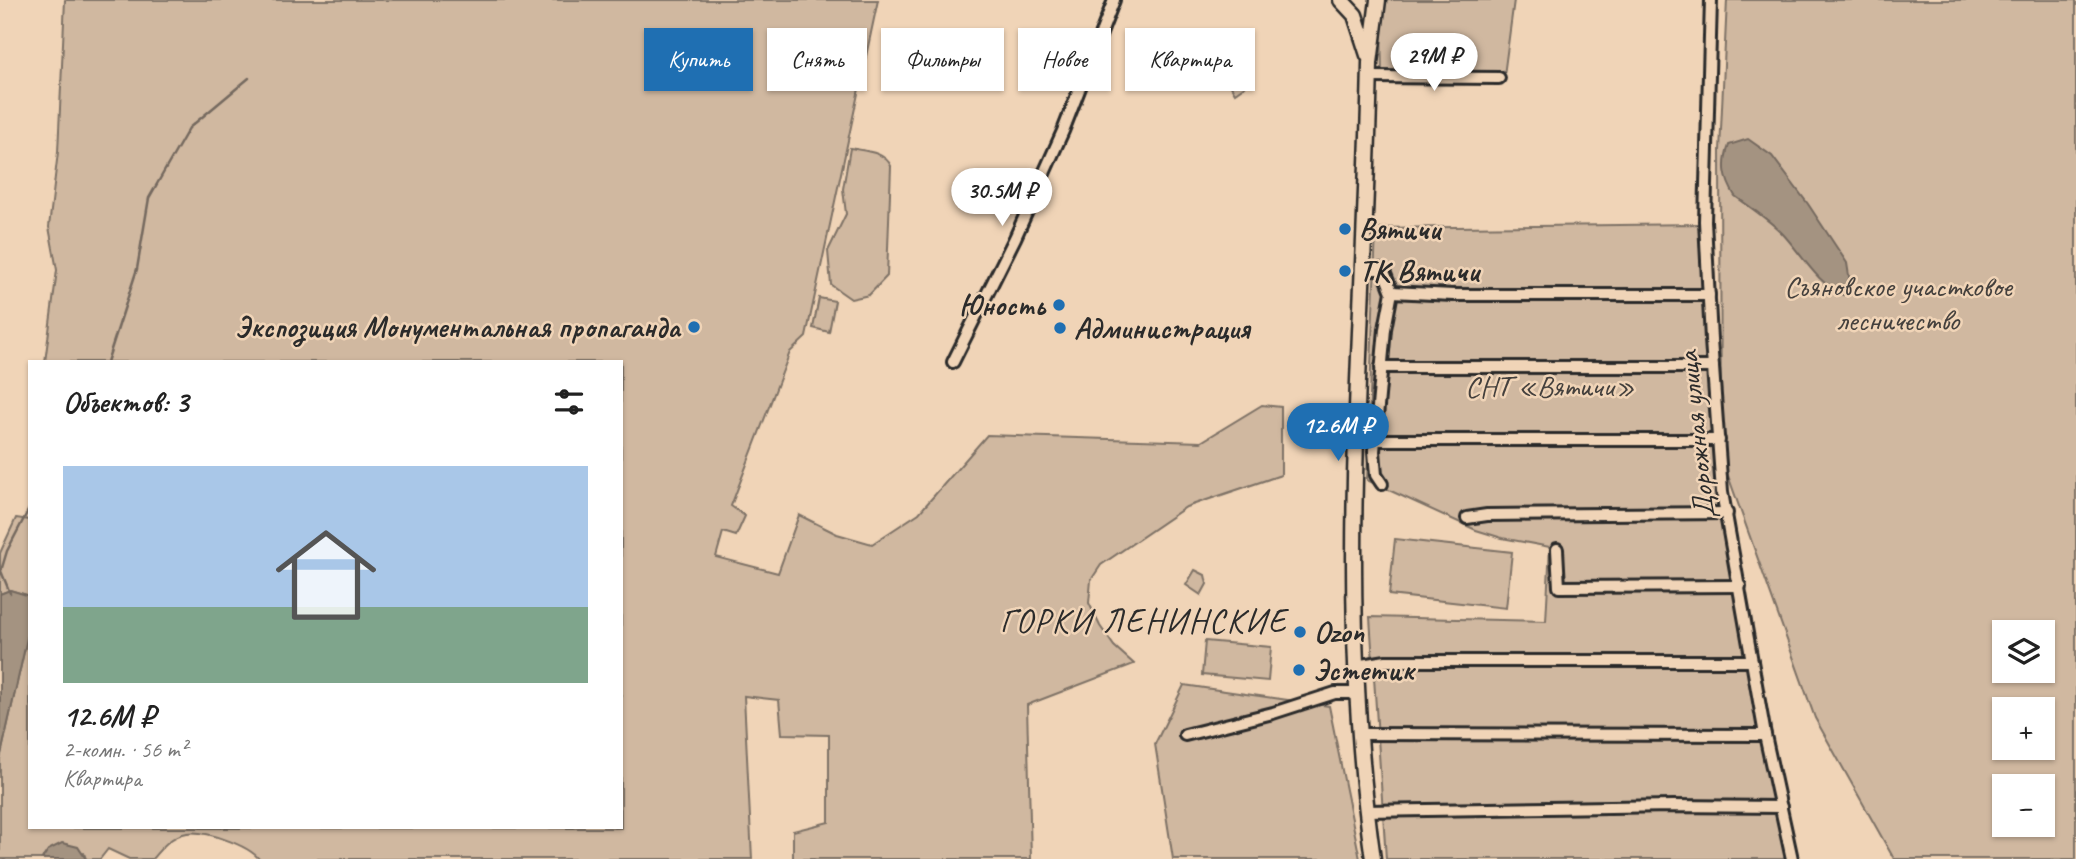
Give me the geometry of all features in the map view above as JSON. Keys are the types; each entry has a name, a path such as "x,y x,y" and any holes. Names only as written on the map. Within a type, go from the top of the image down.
{"main road":[{"path":"1341,0 1355,15 1363,35 1370,70"},
{"path":"1373,859 1356,693 1353,518 1370,70 1378,0"}],"street":[{"path":"953,362 1015,238 1059,139 1114,0"},
{"name":"Дорожная улица","path":"1711,0 1705,221 1719,440 1727,513 1765,735 1793,859"},
{"path":"1370,70 1499,78"},
{"path":"1363,269 1379,269 1385,274 1392,292 1381,367 1375,440 1376,475 1382,484"},
{"path":"1392,292 1453,295 1709,295"},
{"path":"1381,367 1713,367"},
{"path":"1375,440 1719,440"},
{"path":"1467,518 1487,515 1727,513"},
{"path":"1557,549 1559,587 1740,586"},
{"path":"1355,666 1386,661 1752,661"},
{"path":"1185,736 1273,713 1335,693 1356,693"},
{"path":"1359,734 1765,735"},
{"path":"1366,811 1781,807"}],"green space":[{"path":"65,0 878,0 867,51 867,28 767,28 767,91 859,91 806,337 790,352 731,506 745,516 736,536 723,532 716,557 778,573 799,515 837,534 872,544 919,513 987,435 1201,442 1262,405 1281,407 1281,475 1186,507 1101,565 1091,580 1089,603 1100,626 1114,646 1134,664 1027,705 1031,859 793,859 793,831 829,822 829,735 782,734 779,700 744,696 752,859 259,859 246,849 215,836 187,833 172,839 152,859 129,859 108,849 100,859 86,859 84,853 42,859 0,859 0,759 28,634 28,829 623,829 623,360 45,360 57,270 49,227 58,152"},
{"path":"1387,0 1514,0 1503,83 1382,78 1381,14"},
{"name":"Съяновское участковое лесничество","path":"1727,0 2076,0 2076,859 1894,859 1815,718 1721,456 1720,151"},
{"path":"850,148 884,157 891,166 887,276 869,295 851,299 831,285 828,251 846,214 843,189"},
{"name":"СНТ «Вятичи»","path":"1700,224 1711,373 1714,470 1762,741 1787,859 1386,859 1370,617 1546,621 1550,547 1476,530 1367,480 1376,228"},
{"path":"819,298 835,301 829,332 813,328"},
{"path":"16,518 28,520 28,595 10,590 0,594 0,553"},
{"path":"1395,539 1512,552 1506,608 1389,595"},
{"path":"1195,570 1205,575 1207,584 1201,595 1186,585"},
{"path":"1205,641 1271,647 1268,681 1202,675"},
{"path":"1184,685 1329,706 1360,859 1173,859 1155,744"}],"shaded area":[{"path":"1748,139 1772,156 1847,263 1851,289 1843,295 1817,276 1777,228 1735,196 1725,171 1727,152 1729,145"},
{"path":"10,590 28,595 28,634 0,759 0,594"},
{"path":"62,843 78,847 86,859 42,859 48,850"}],"waterway":[{"path":"108,360 137,269 149,198 189,128 249,78"},
{"path":"10,593 1,571 7,551 28,511"}],"place":[{"name":"Вятичи","path":"1345,229"},
{"name":"ТК Вятичи","path":"1345,271"},
{"name":"Юность","path":"1059,305"},
{"name":"Экспозиция Монументальная пропаганда","path":"694,327"},
{"name":"Администрация","path":"1060,328"},
{"name":"Ozon","path":"1300,632"},
{"name":"Эстетик","path":"1299,670"}],"district":[{"name":"ГОРКИ ЛЕНИНСКИЕ","path":"1144,620"}]}
